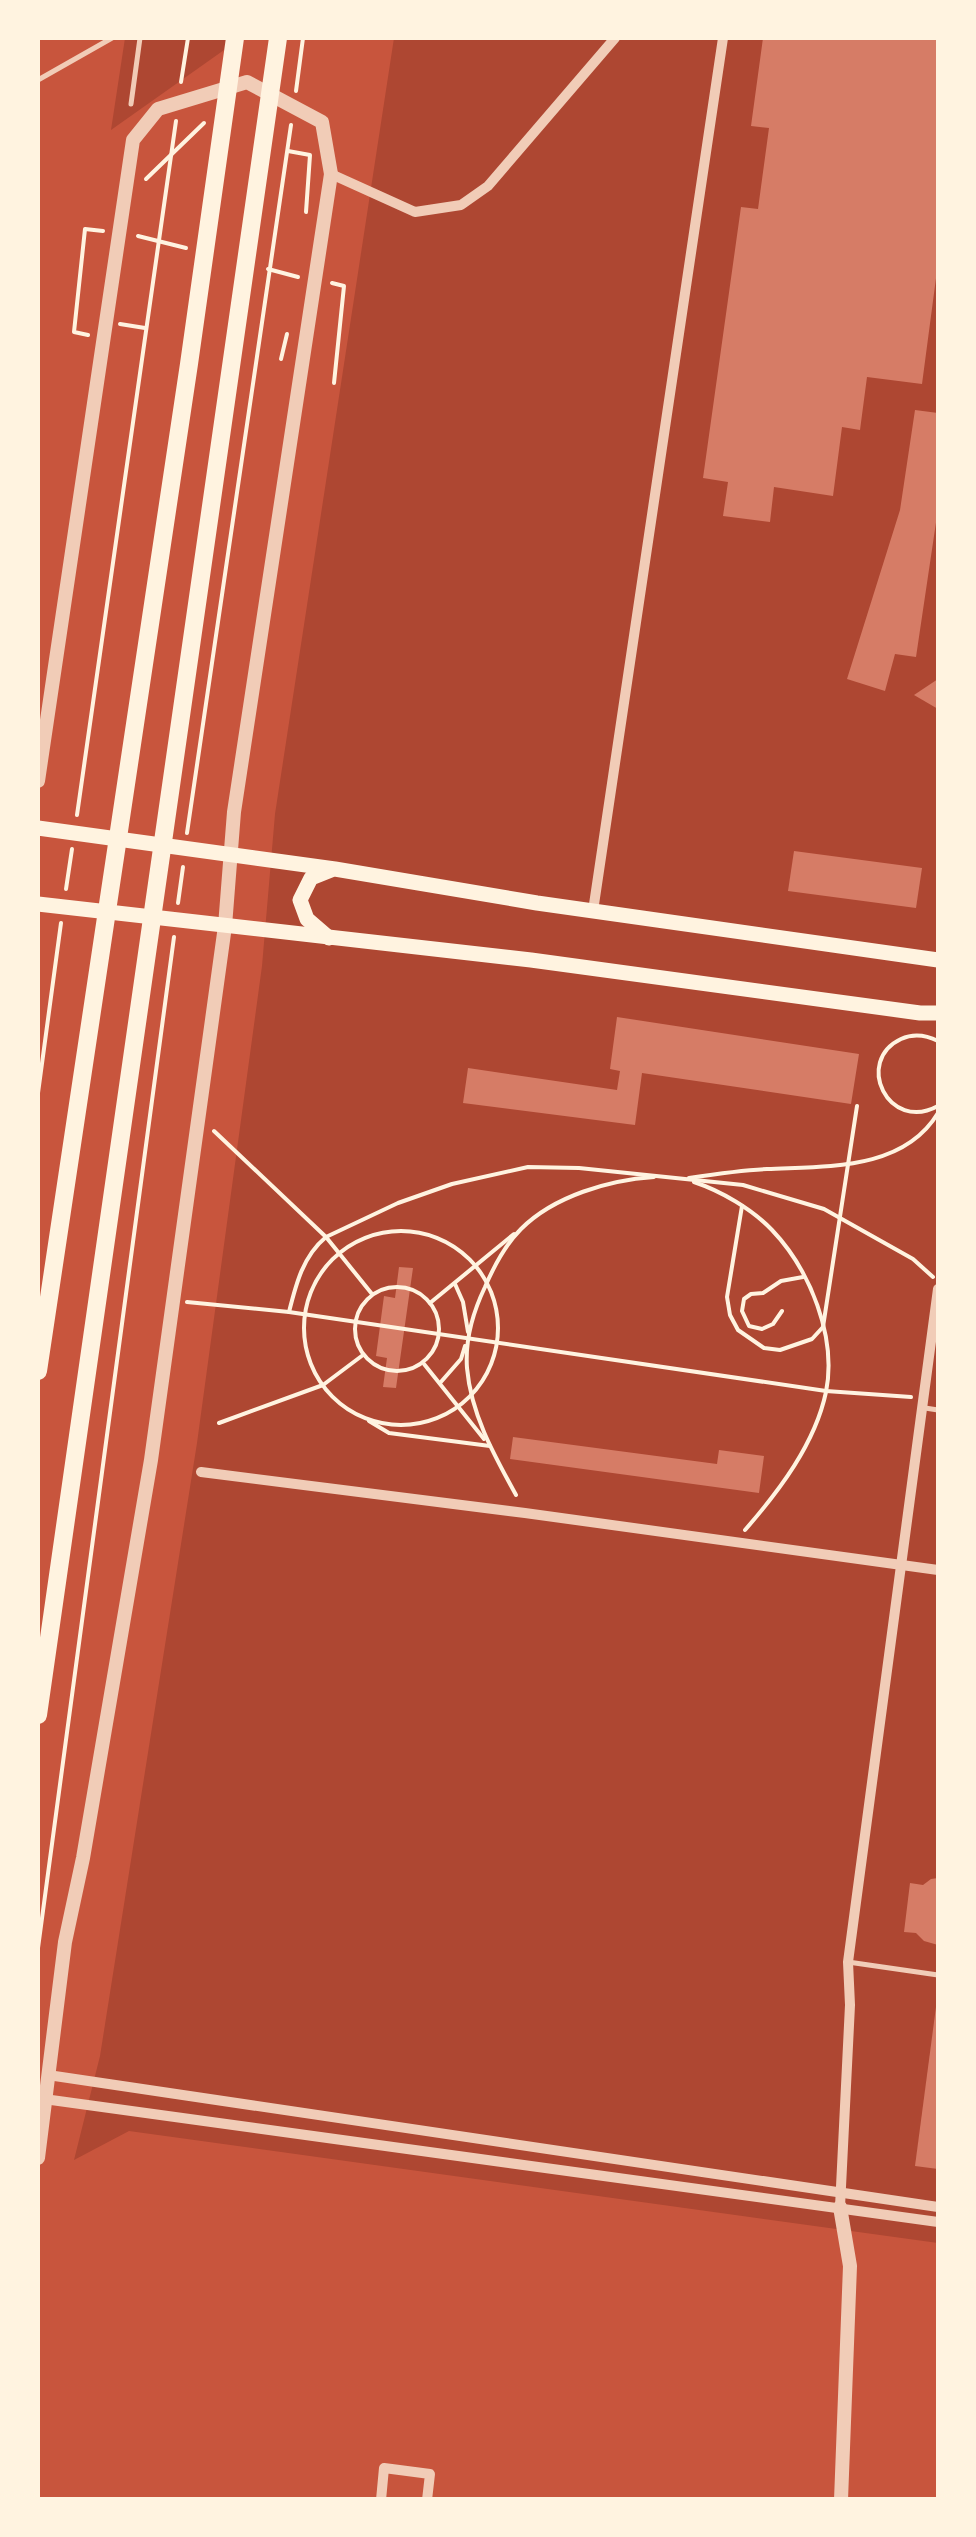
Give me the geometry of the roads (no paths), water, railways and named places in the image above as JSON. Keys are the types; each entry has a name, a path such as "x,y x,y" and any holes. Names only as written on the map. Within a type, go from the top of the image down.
{"main road":[{"path":"38,1372 235,38"},
{"path":"38,1715 278,38"},
{"path":"38,828 938,960"},
{"path":"329,938 307,919 300,900 311,878 335,869"},
{"path":"38,904 531,960 920,1013 938,1012"}],"street":[{"path":"331,174 415,212 460,205 488,186 614,38"},
{"path":"593,912 723,38"},
{"path":"38,780 133,140 158,109 247,82 322,122 331,174 237,793 225,926 152,1460 65,1942 38,2158"},
{"path":"842,2500 850,2266 840,2200 850,2005 848,1962 938,1285"},
{"path":"202,1472 938,1570"},
{"path":"48,2075 840,2200 938,2222"},
{"path":"44,2100 840,2200 938,2206"},
{"path":"380,2500 384,2468 430,2474 426,2500"}],"lane":[{"path":"38,80 112,38"},
{"path":"131,104 140,38"},
{"path":"923,1403 938,1410"},
{"path":"848,1962 938,1976"}]}
